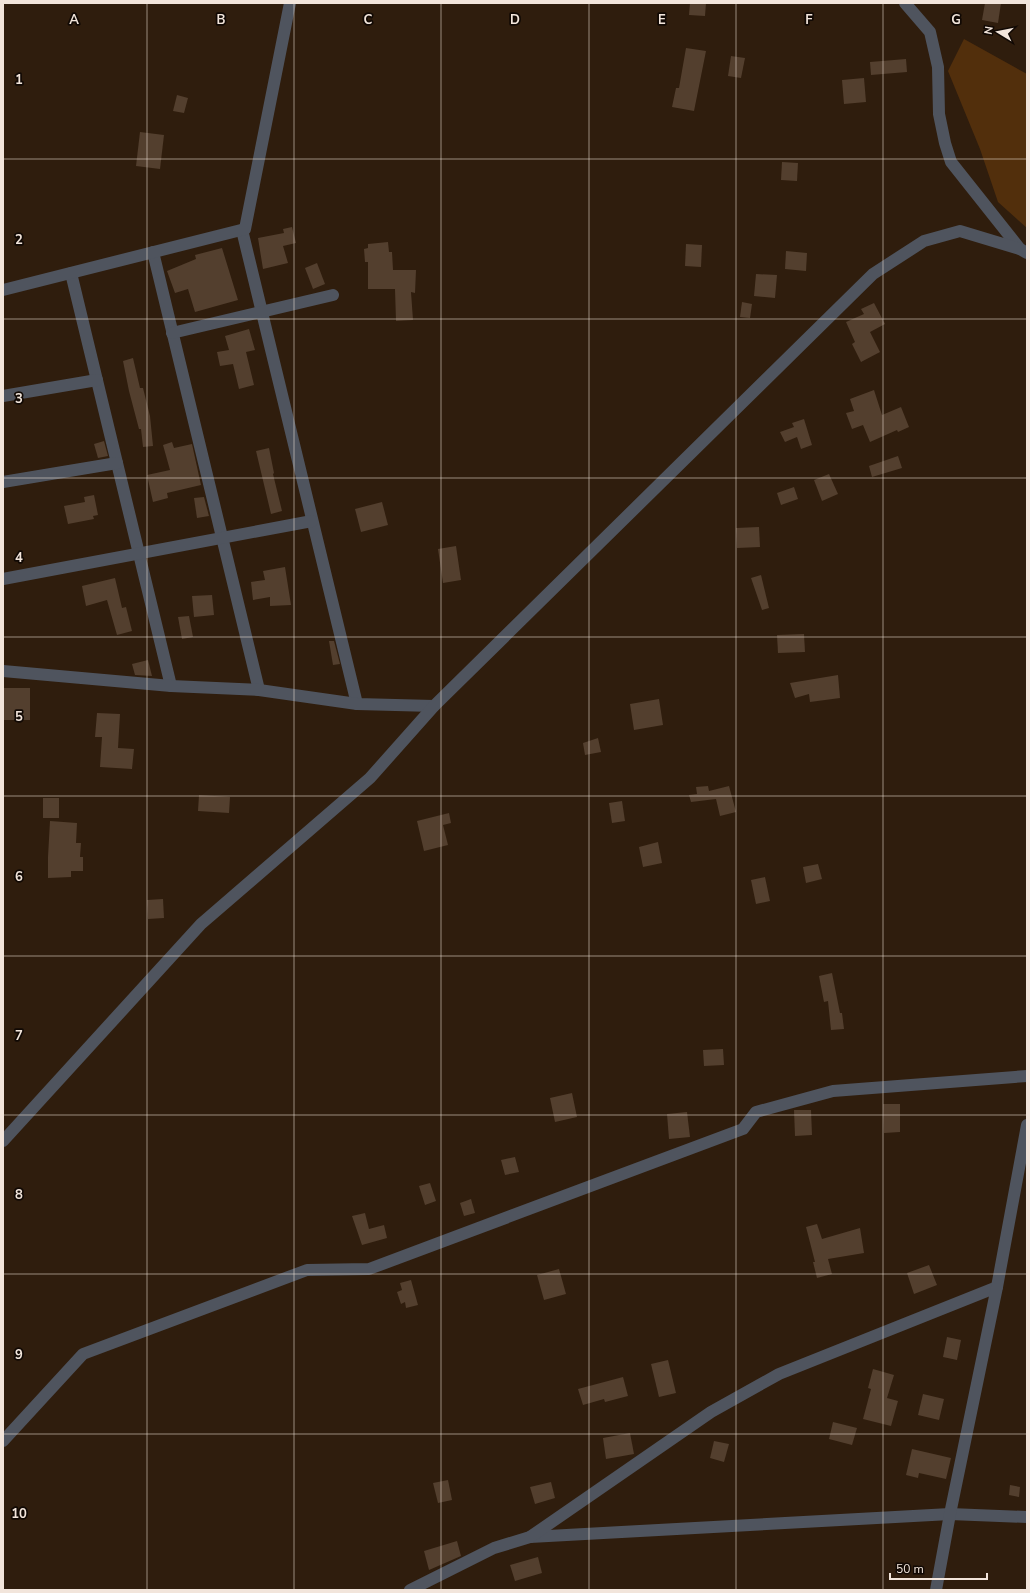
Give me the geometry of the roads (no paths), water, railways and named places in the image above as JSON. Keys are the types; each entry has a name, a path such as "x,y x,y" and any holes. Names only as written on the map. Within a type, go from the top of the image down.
{"street":[{"path":"3,290 246,229 290,3"},
{"path":"905,3 930,32 938,67 939,114 945,143 951,162 1023,251"},
{"path":"242,230 356,704"},
{"path":"3,1141 201,924 370,778 434,706 873,274 924,241 960,231 1023,251"},
{"path":"153,252 259,690"},
{"path":"71,273 171,686"},
{"path":"172,333 333,295"},
{"path":"3,396 97,380"},
{"path":"3,482 117,463"},
{"path":"3,579 312,522"},
{"path":"3,671 171,686 259,690 356,704 434,706"},
{"path":"3,1441 83,1354 307,1270 369,1269 744,1129 756,1112 833,1091 1027,1076"},
{"path":"936,1590 950,1514 997,1287 1027,1125"},
{"path":"530,1537 710,1412 779,1374 997,1287"},
{"path":"410,1590 494,1548 530,1537 950,1514 1027,1517"}]}
